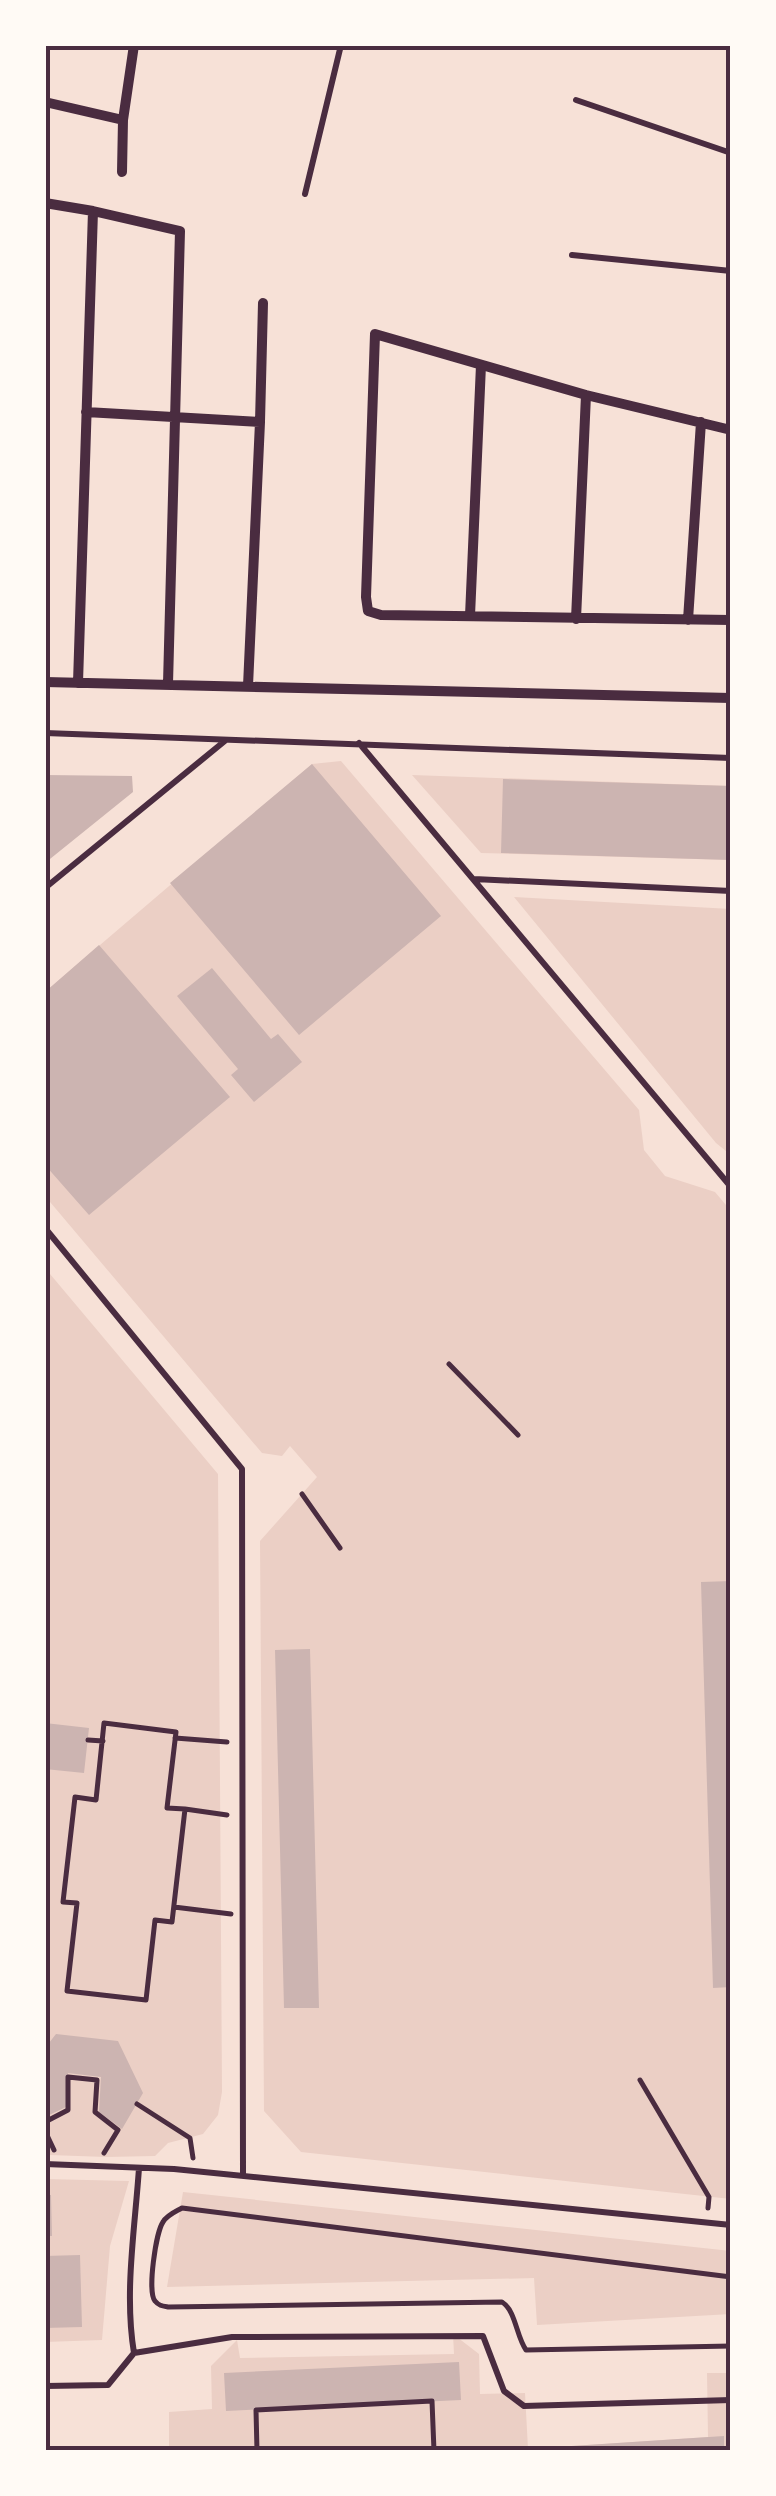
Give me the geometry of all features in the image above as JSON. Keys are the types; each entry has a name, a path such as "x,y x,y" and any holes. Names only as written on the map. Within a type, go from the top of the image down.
{"street":[{"path":"122,172 122,120 134,45"},
{"path":"45,102 122,120"},
{"path":"45,203 180,231 168,684"},
{"path":"78,683 93,211"},
{"path":"248,686 263,303"},
{"path":"731,430 586,395 375,334 368,611 381,615 731,620"},
{"path":"470,616 481,365"},
{"path":"576,618 586,395"},
{"path":"86,412 260,422"},
{"path":"688,620 701,422"},
{"path":"45,682 731,698"}],"lane":[{"path":"306,194 340,45"},
{"path":"576,100 731,153"},
{"path":"572,254 731,271"},
{"path":"45,733 731,758"},
{"path":"45,888 228,738"},
{"path":"360,743 731,1187"},
{"path":"473,879 731,891"},
{"path":"45,1228 242,1469 243,2176"},
{"path":"45,2164 195,2171 731,2225"},
{"path":"134,2353 132,2285 139,2168"},
{"path":"45,2386 108,2385 134,2353 232,2336 483,2336 504,2391 524,2406 731,2400"}],"path":[{"path":"448,1364 518,1435"},
{"path":"302,1494 340,1548"},
{"path":"186,1809 172,1922 156,1920 146,2000 67,1991 77,1903 64,1902 75,1797 96,1800 104,1724 176,1732 167,1808 186,1809 242,1816"},
{"path":"175,1738 242,1742"},
{"path":"88,1740 103,1741"},
{"path":"174,1907 242,1916"},
{"path":"45,2122 68,2110 68,2077 97,2080 95,2112 118,2130 104,2153 91,2153"},
{"path":"640,2080 709,2197 707,2223"},
{"path":"137,2104 190,2138 195,2171"},
{"path":"45,2131 54,2152 66,2152"},
{"path":"731,2277 182,2208 160,2225 151,2285 152,2298 169,2308 502,2302 509,2307 526,2350 731,2346"},
{"path":"257,2451 256,2410 432,2402 434,2451"}],"shaded area":[{"path":"341,761 639,1110 644,1150 665,1176 715,1192 731,1211 731,2199 301,2152 264,2111 260,1541 317,1477 290,1446 282,1456 262,1453 45,1196 45,992 312,764"},
{"path":"412,775 731,786 731,860 481,853"},
{"path":"514,897 731,909 731,1155 716,1143"},
{"path":"45,1268 218,1474 222,2092 218,2115 203,2134 168,2143 155,2156 50,2155 45,2143"},
{"path":"45,2179 129,2181 110,2246 102,2340 45,2342"},
{"path":"183,2192 731,2251 731,2314 537,2325 534,2278 167,2287"},
{"path":"453,2334 479,2354 480,2394 525,2393 528,2449 708,2437 707,2373 731,2373 731,2451 169,2451 169,2412 212,2409 211,2366 237,2340 240,2358 454,2354"}],"building":[{"path":"312,764 441,916 299,1035 170,883"},
{"path":"45,775 132,776 133,792 45,863"},
{"path":"503,779 731,786 731,860 501,853"},
{"path":"99,945 230,1097 89,1215 45,1165 45,992"},
{"path":"212,968 271,1039 278,1034 302,1062 254,1102 231,1075 238,1069 177,996"},
{"path":"731,1581 731,1987 713,1988 701,1582"},
{"path":"310,1649 319,2008 284,2008 275,1650"},
{"path":"45,1723 89,1728 84,1773 45,1769"},
{"path":"56,2034 118,2041 143,2093 122,2129 99,2112 101,2077 68,2073 66,2107 45,2117 45,2048"},
{"path":"45,2195 51,2195 52,2236 45,2236"},
{"path":"80,2255 82,2327 45,2328 45,2256"},
{"path":"459,2362 461,2400 226,2411 224,2373"},
{"path":"724,2436 724,2451 541,2451 541,2448"}]}
